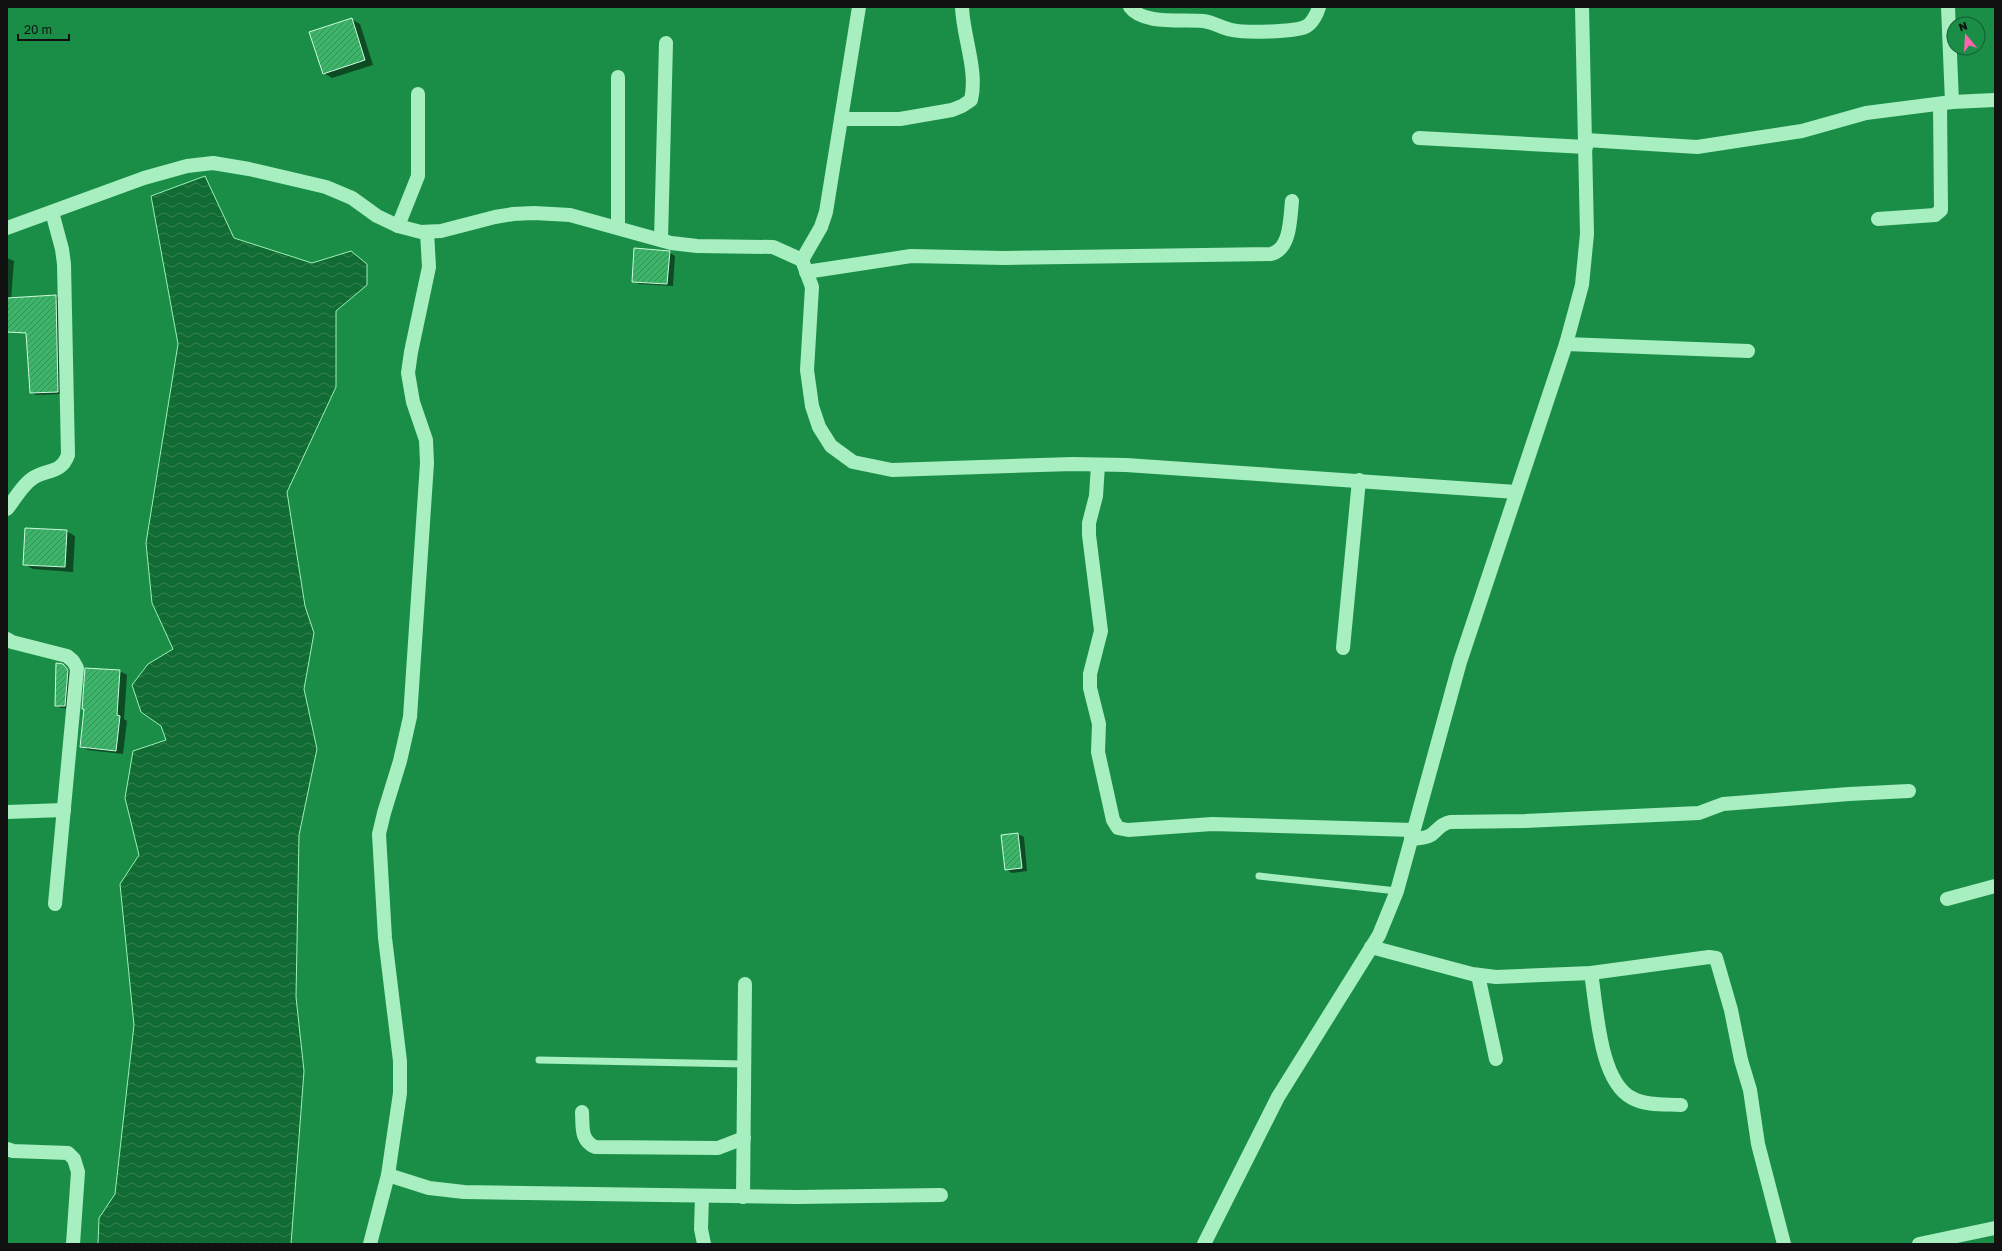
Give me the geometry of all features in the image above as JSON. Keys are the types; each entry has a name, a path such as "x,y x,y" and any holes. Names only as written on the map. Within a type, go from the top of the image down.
{"street":[{"path":"804,266 826,212 859,7"},
{"path":"841,119 900,119 952,110 971,100 973,92 971,67 962,7"},
{"path":"1130,7 1134,13 1144,17 1204,21 1232,30 1244,31 1294,30 1306,26 1312,21 1319,7"},
{"path":"1204,1244 1278,1096 1379,935 1396,891 1460,662 1566,344 1576,309 1584,269 1587,234 1582,7"},
{"path":"1878,220 1935,215 1941,210 1946,104 1948,7"},
{"path":"661,240 666,43"},
{"path":"618,77 618,227"},
{"path":"398,226 418,176 418,94"},
{"path":"1419,138 1697,147 1802,131 1866,113 1995,100"},
{"path":"7,228 144,178 187,166 213,163 249,169 326,187 352,198 377,216 398,226 427,232 442,231 495,217 534,213 570,215 618,227 671,243 697,246 774,247 804,266 812,287 807,370 812,406 819,427 831,446 853,462 892,470 1065,464 1098,465 1359,480 1516,492"},
{"path":"804,266 911,256 1004,258 1271,254 1278,252 1283,247 1286,239 1292,201"},
{"path":"7,509 24,487 34,478 58,469 65,463 68,455 64,264 62,249 52,212"},
{"path":"370,1244 388,1175 400,1093 400,1061 385,938 380,834 384,813 400,761 410,717 417,636 428,463 426,440 413,402 408,374 411,352 429,267 427,232"},
{"path":"1566,344 1748,352"},
{"path":"1098,465 1096,496 1089,528 1090,550 1101,631 1090,674 1090,688 1099,724 1098,752 1112,820 1118,828 1128,830 1212,824 1258,824 1412,835 1426,838 1440,826 1450,822 1525,821 1699,813 1723,804 1909,791"},
{"path":"1343,648 1359,480"},
{"path":"7,639 12,642 67,656 73,661 77,668 55,904"},
{"path":"7,812 64,810"},
{"path":"1947,899 1995,886"},
{"path":"1371,947 1478,975 1496,977 1591,973 1709,957 1716,958 1731,1010 1741,1060 1750,1090 1758,1144 1784,1244"},
{"path":"1591,973 1605,1061 1614,1081 1623,1093 1634,1099 1648,1103 1681,1105"},
{"path":"1478,975 1496,1059"},
{"path":"743,1197 745,984"},
{"path":"582,1112 584,1139 588,1144 595,1147 718,1148 744,1138"},
{"path":"7,1149 13,1151 68,1153 74,1159 78,1172 73,1244"},
{"path":"388,1175 429,1188 464,1192 743,1197 941,1195"},
{"path":"702,1196 701,1229 704,1244"},
{"path":"1919,1244 1995,1228"}],"lane":[{"path":"1259,876 1396,891"},
{"path":"539,1060 744,1064"}],"water":[{"path":"205,176 234,238 312,263 351,251 367,264 367,285 336,311 336,387 287,492 305,606 314,633 304,689 317,749 299,835 296,997 304,1071 291,1244 98,1244 99,1218 115,1194 134,1025 120,884 139,855 125,798 133,751 166,740 161,726 141,712 132,685 148,664 173,649 152,603 146,543 178,344 151,196"}],"building":[{"path":"352,18 365,60 323,74 309,32"},
{"path":"634,248 670,251 667,284 632,282"},
{"path":"56,295 58,392 30,393 26,333 7,332 7,298"},
{"path":"25,528 67,530 65,567 23,565"},
{"path":"56,663 63,664 68,670 65,706 55,706"},
{"path":"85,668 120,670 117,715 120,716 116,751 80,747 84,709 82,709"},
{"path":"1018,833 1022,868 1005,870 1001,835"}]}
